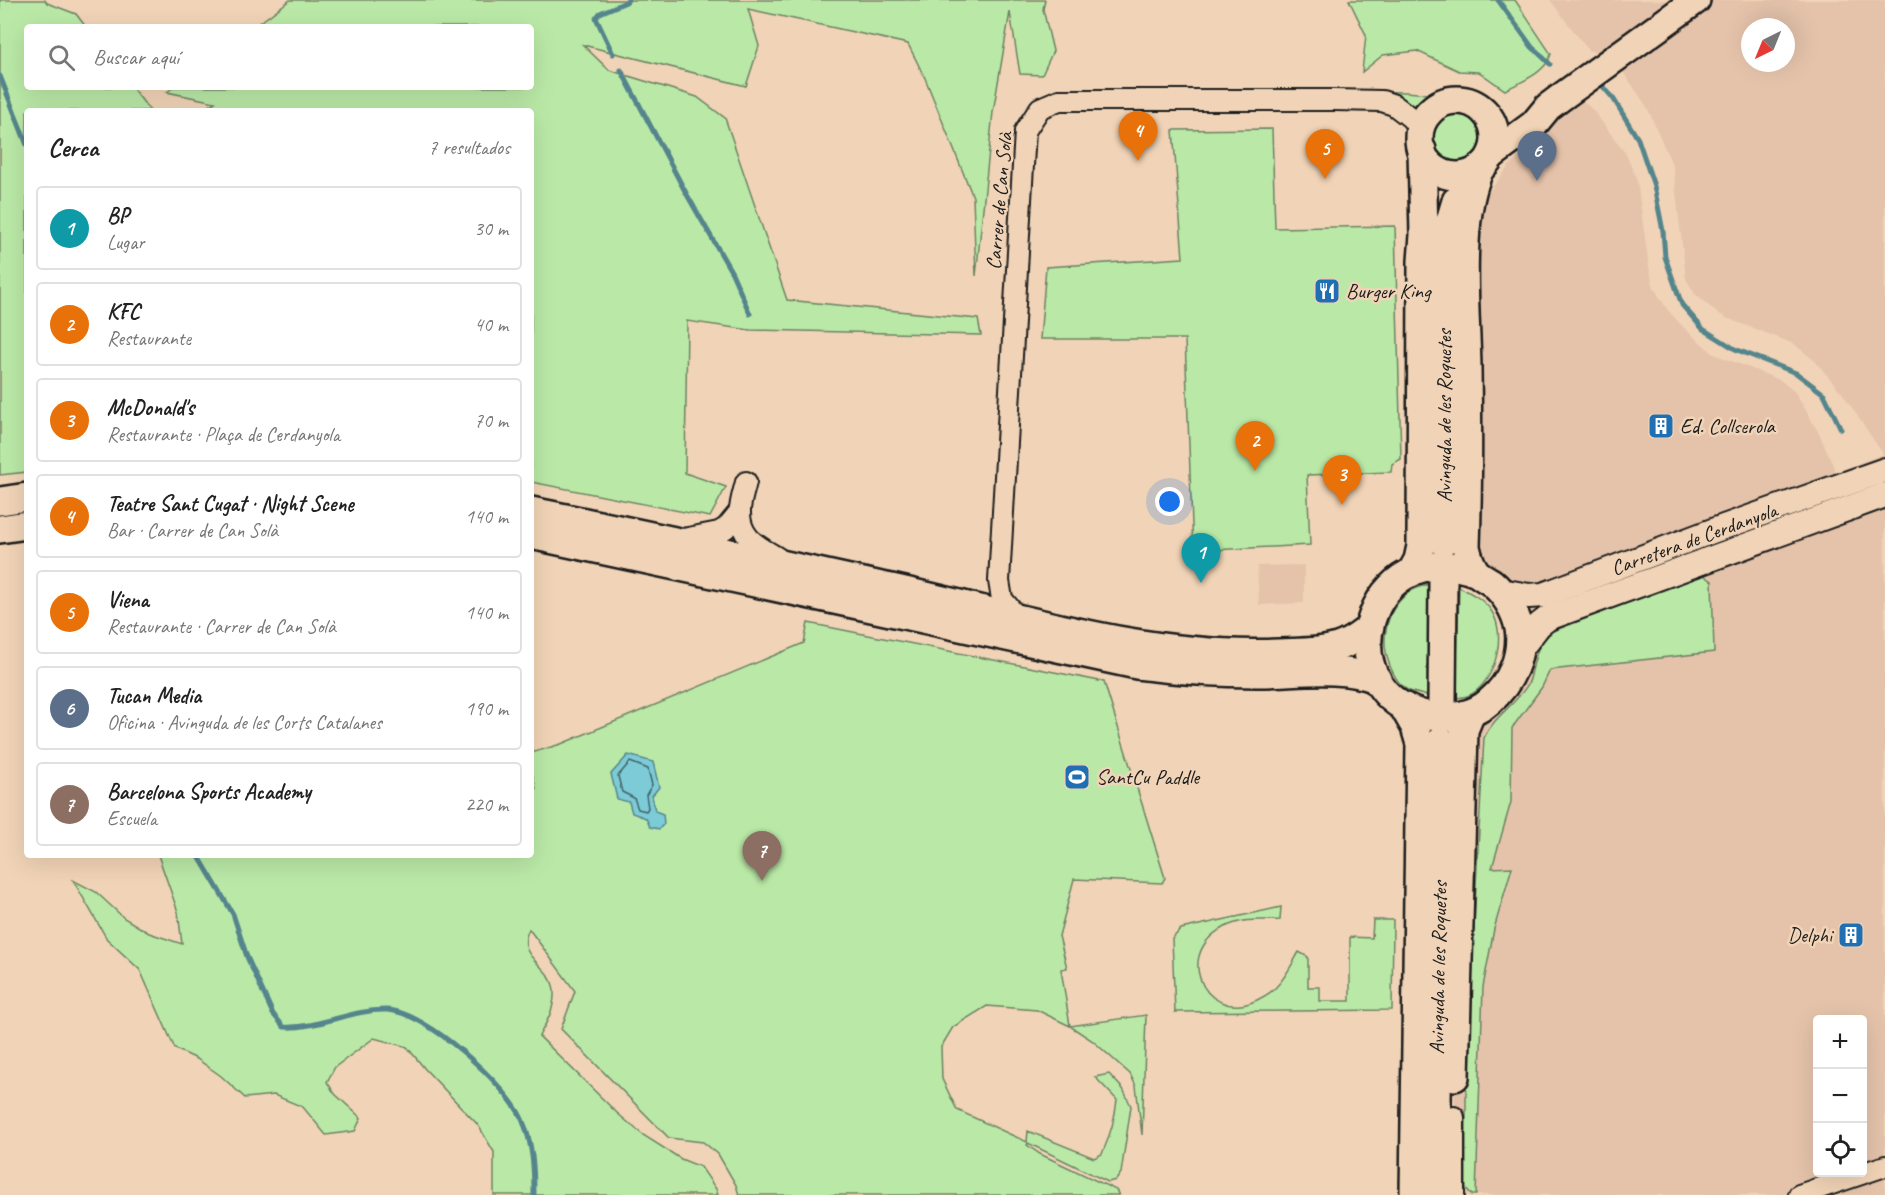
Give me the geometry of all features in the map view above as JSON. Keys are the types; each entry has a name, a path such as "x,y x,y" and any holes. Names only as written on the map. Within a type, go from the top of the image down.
{"main road":[{"path":"1424,148 1445,174 1453,176 1480,166 1534,124 1554,102 1696,0"},
{"path":"1411,573 1418,560 1421,546 1422,261 1424,148 1428,113 1445,102 1457,100 1469,102 1484,111 1513,117 1554,102"},
{"path":"1444,253 1449,220 1480,166 1495,134 1493,125 1484,111"},
{"path":"1424,148 1437,201 1444,253"},
{"path":"1477,573 1450,565 1424,568 1395,583 1374,610 1368,629 1368,653 1377,679 1391,697 1413,712 1434,717 1457,716 1488,703 1509,680 1519,651 1520,638 1516,616 1509,602 1501,591 1477,573 1469,561 1466,547 1465,259 1473,185 1480,166"},
{"name":"Avinguda de les Roquetes","path":"1443,542 1444,253"},
{"path":"0,501 24,497"},
{"path":"534,512 1120,641 1190,651 1260,654 1332,649 1356,639 1368,629"},
{"path":"0,529 24,525"},
{"path":"534,537 1137,665 1235,673 1342,670 1377,679"},
{"path":"1442,702 1443,582"},
{"path":"1403,706 1415,727 1420,744 1414,1195"},
{"path":"1455,1117 1464,730 1471,712"},
{"name":"Avinguda de les Roquetes","path":"1436,1195 1441,741"}],"street":[{"name":"Carrer de Can Solà","path":"1017,617 1002,599 999,581 1025,131 1040,108 1059,100 1334,99 1382,101 1394,105 1411,118 1424,148"},
{"path":"746,483 740,511 744,531 750,541 793,567"},
{"name":"Carretera de Cerdanyola","path":"1501,591 1529,596 1543,595 1715,530 1879,487"},
{"name":"Carretera de Cerdanyola","path":"1519,651 1539,625 1548,618 1879,487"},
{"path":"672,541 719,532 726,528 740,511"},
{"path":"1454,1195 1455,1117"},
{"path":"1799,1195 1885,1166"}],"shaded area":[{"path":"1550,0 1885,0 1885,1195 1439,1195 1454,1117 1464,730 1519,638 1469,561 1479,204 1510,165 1536,144 1571,90 1593,110 1626,154 1637,180 1654,288 1667,309 1685,329 1714,354 1780,380 1795,392 1819,433 1836,472 1883,454 1842,393 1815,361 1794,344 1726,318 1695,294 1686,279 1673,167 1647,107 1615,60 1588,50"},
{"path":"1304,565 1304,603 1259,605 1257,566"}],"green space":[{"path":"0,0 45,0 47,3 76,14 84,24 24,24 24,90 134,90 148,108 24,108 24,472 0,475"},
{"path":"290,0 1045,0 1043,9 1053,51 1042,75 1020,74 1010,12 993,112 976,276 973,197 925,78 908,44 748,9 759,46 746,86 583,45 609,70 697,97 725,118 787,300 978,319 981,335 750,330 687,321 685,473 726,487 710,517 534,483 534,108 205,108 215,102 167,92 170,90 534,90 534,24 258,24"},
{"path":"1349,0 1515,0 1551,54 1544,67 1538,72 1505,90 1479,72 1459,71 1417,51 1383,55 1362,72 1366,35"},
{"path":"1352,91 1406,92 1428,94 1430,97 1417,110 1397,95 1352,94"},
{"path":"1459,110 1469,112 1478,118 1484,127 1486,137 1484,147 1478,156 1469,162 1459,164 1449,162 1440,156 1434,147 1432,137 1434,127 1440,118 1449,112"},
{"path":"1272,129 1275,228 1395,226 1401,459 1392,464 1391,472 1307,475 1310,545 1193,551 1185,339 1040,339 1046,267 1183,258 1173,130"},
{"path":"1702,574 1712,581 1714,652 1550,670 1542,687 1512,728 1511,802 1492,868 1512,867 1494,929 1483,987 1476,1195 1472,1195 1466,1188 1466,1027 1472,960 1484,738 1493,724 1528,684 1538,649 1553,631"},
{"path":"1428,584 1428,696 1406,689 1395,677 1387,656 1385,635 1390,615 1402,598 1411,591"},
{"path":"1459,587 1482,600 1492,612 1498,633 1498,645 1492,669 1479,689 1465,697 1456,698"},
{"path":"808,623 1104,682 1165,878 1162,883 1074,879 1059,936 1067,968 1061,969 1070,1026 1037,1010 987,1006 953,1027 941,1047 942,1079 957,1110 1027,1142 1028,1131 1094,1158 1102,1154 1105,1147 1117,1100 1095,1077 1109,1074 1123,1089 1131,1106 1121,1173 1116,1180 1108,1182 1028,1143 1027,1145 1040,1154 1116,1190 1119,1195 739,1195 736,1185 718,1154 703,1142 669,1138 561,1029 575,991 529,929 526,948 547,974 554,991 552,1009 539,1036 617,1113 643,1135 681,1159 701,1167 718,1195 494,1195 494,1152 478,1125 407,1047 374,1038 335,1067 327,1082 335,1094 361,1118 355,1131 326,1135 303,1107 274,1095 245,1098 221,1076 197,1059 175,1049 140,970 107,939 73,880 96,892 124,918 149,933 182,944 178,912 159,858 534,858 534,791 536,789 534,752 561,744 804,643"},
{"path":"1281,907 1280,920 1239,922 1217,932 1203,946 1198,962 1200,978 1208,992 1221,1002 1237,1005 1257,1000 1270,993 1280,983 1299,952 1308,957 1308,987 1320,987 1320,1001 1350,1001 1350,937 1372,938 1373,920 1393,920 1392,1010 1175,1012 1172,939 1181,929"},
{"path":"1146,1015 1142,1135 1136,1086 1130,1074 1093,1041 1070,1026"}],"water":[{"path":"628,755 653,762 659,787 652,796 655,811 663,814 664,824 659,829 650,827 646,818 632,813 629,802 617,799 611,774"}],"waterway":[{"path":"613,54 596,18 600,13 628,0"},
{"path":"1498,0 1532,47 1550,64"},
{"path":"621,70 686,193 732,273 750,314"},
{"path":"0,76 24,137"},
{"path":"1601,84 1613,98 1638,139 1654,186 1663,231 1665,257 1682,305 1703,329 1735,349 1796,373 1824,394 1841,429"},
{"path":"200,858 233,914 247,957 273,1014 284,1027 297,1027 360,1013 387,1010 403,1014 442,1036 483,1070 500,1088 522,1119 529,1138 534,1195"}],"place":[{"name":"Teatre Sant Cugat · Night Scene","path":"1138,161"},
{"name":"Viena","path":"1325,179"},
{"name":"Tucan Media","path":"1537,181"},
{"name":"Burger King","path":"1327,291"},
{"name":"Ed. Collserola","path":"1661,426"},
{"name":"KFC","path":"1255,471"},
{"name":"McDonald's","path":"1342,505"},
{"name":"BP","path":"1201,583"},
{"name":"SantCu Paddle","path":"1077,777"},
{"name":"Barcelona Sports Academy","path":"762,881"},
{"name":"Delphi","path":"1851,935"}]}
